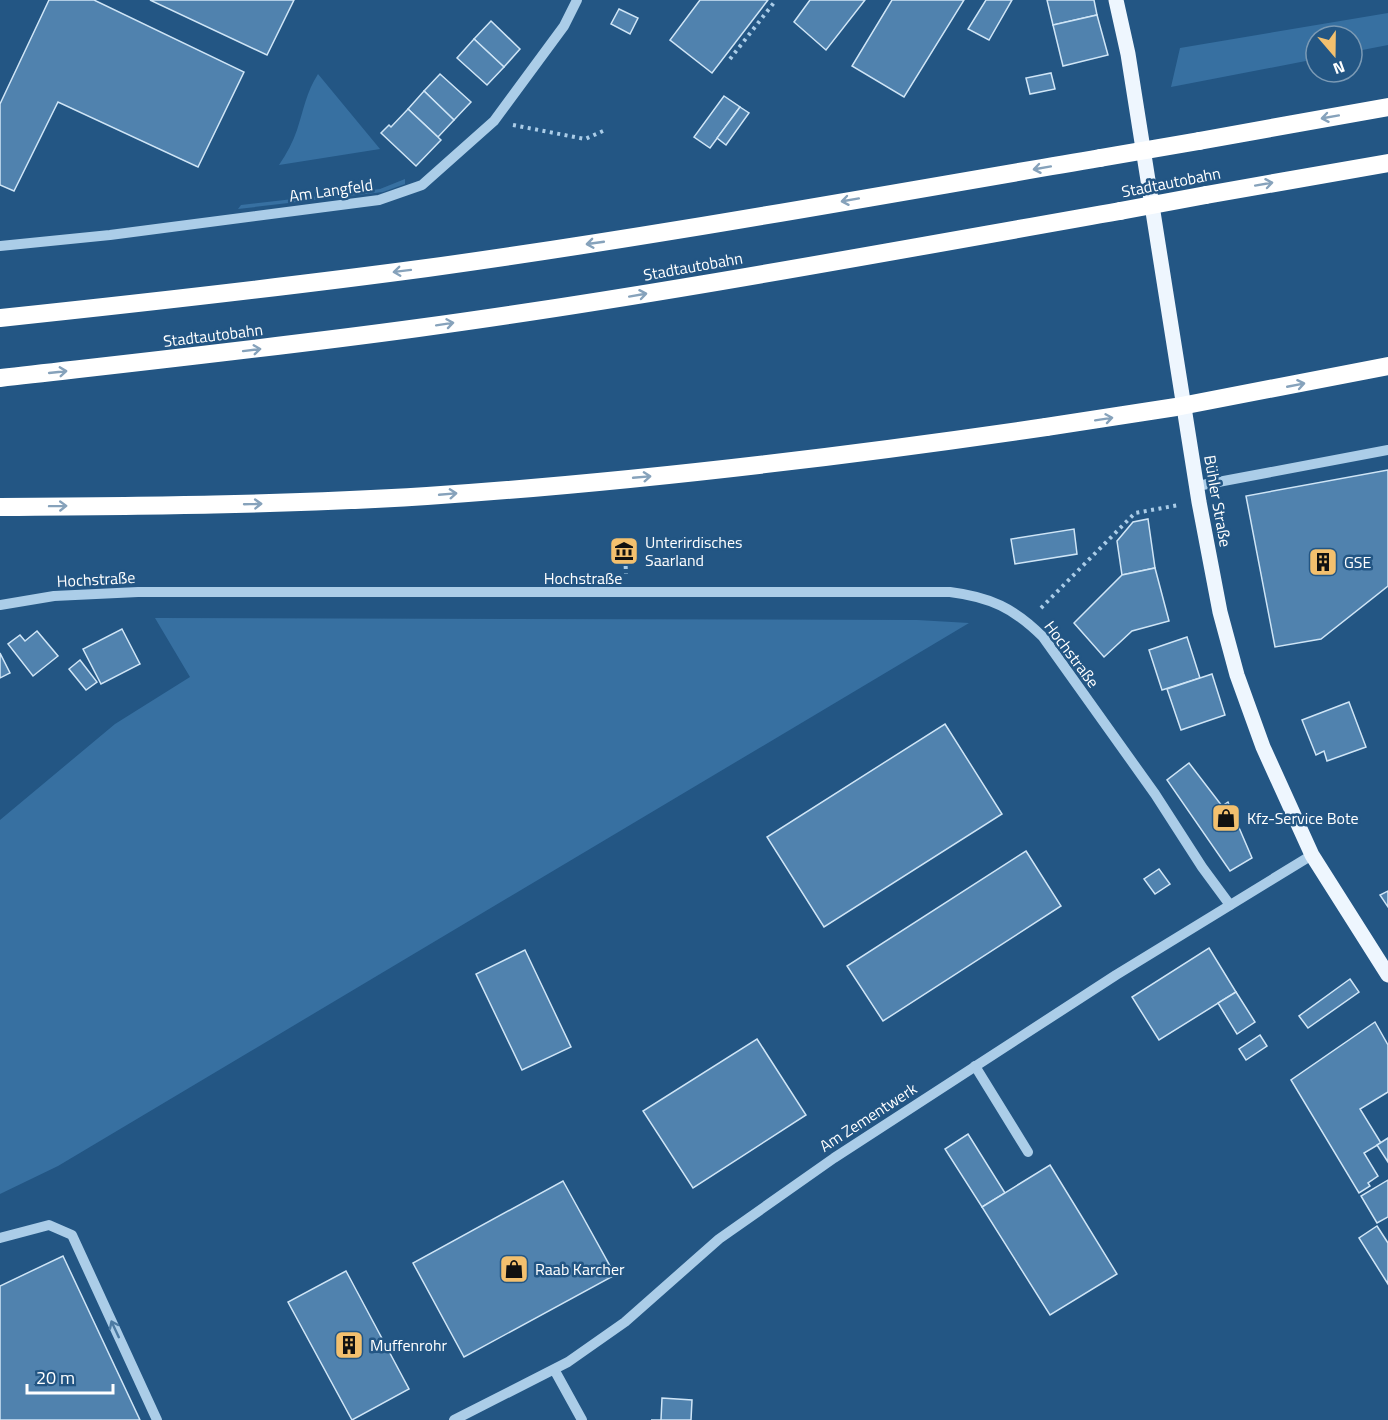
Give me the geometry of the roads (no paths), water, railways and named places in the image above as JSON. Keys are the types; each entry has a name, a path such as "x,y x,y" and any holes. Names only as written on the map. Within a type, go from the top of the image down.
{"highway":[{"path":"0,318 438,266 625,238 1388,107"},
{"name":"Stadtautobahn","path":"0,378 241,351 624,297 1388,163"},
{"path":"0,507 246,504 428,496 678,474 896,449 1046,427 1176,407 1388,366"}],"main road":[{"name":"Bühler Straße","path":"1116,0 1128,54 1199,502 1220,612 1237,675 1275,775 1312,855 1388,975"}],"street":[{"name":"Am Langfeld","path":"0,246 110,235 379,200 422,185 494,121 564,26 577,0"},
{"path":"1197,486 1388,450"},
{"name":"Hochstraße","path":"0,605 54,596 138,591 950,592 974,595 1000,603 1027,621 1043,637 1155,794 1202,867 1230,905"},
{"name":"Am Zementwerk","path":"454,1420 555,1371 625,1322 719,1239 834,1158 1116,975 1312,855"},
{"path":"975,1066 1028,1152"},
{"path":"0,1238 49,1225 72,1235 157,1420"},
{"path":"555,1371 582,1420"}],"place":[{"name":"Unterirdisches Saarland","path":"624,551"},
{"name":"GSE","path":"1323,562"},
{"name":"Kfz-Service Bote","path":"1226,818"},
{"name":"Raab Karcher","path":"514,1269"},
{"name":"Muffenrohr","path":"349,1345"}]}
